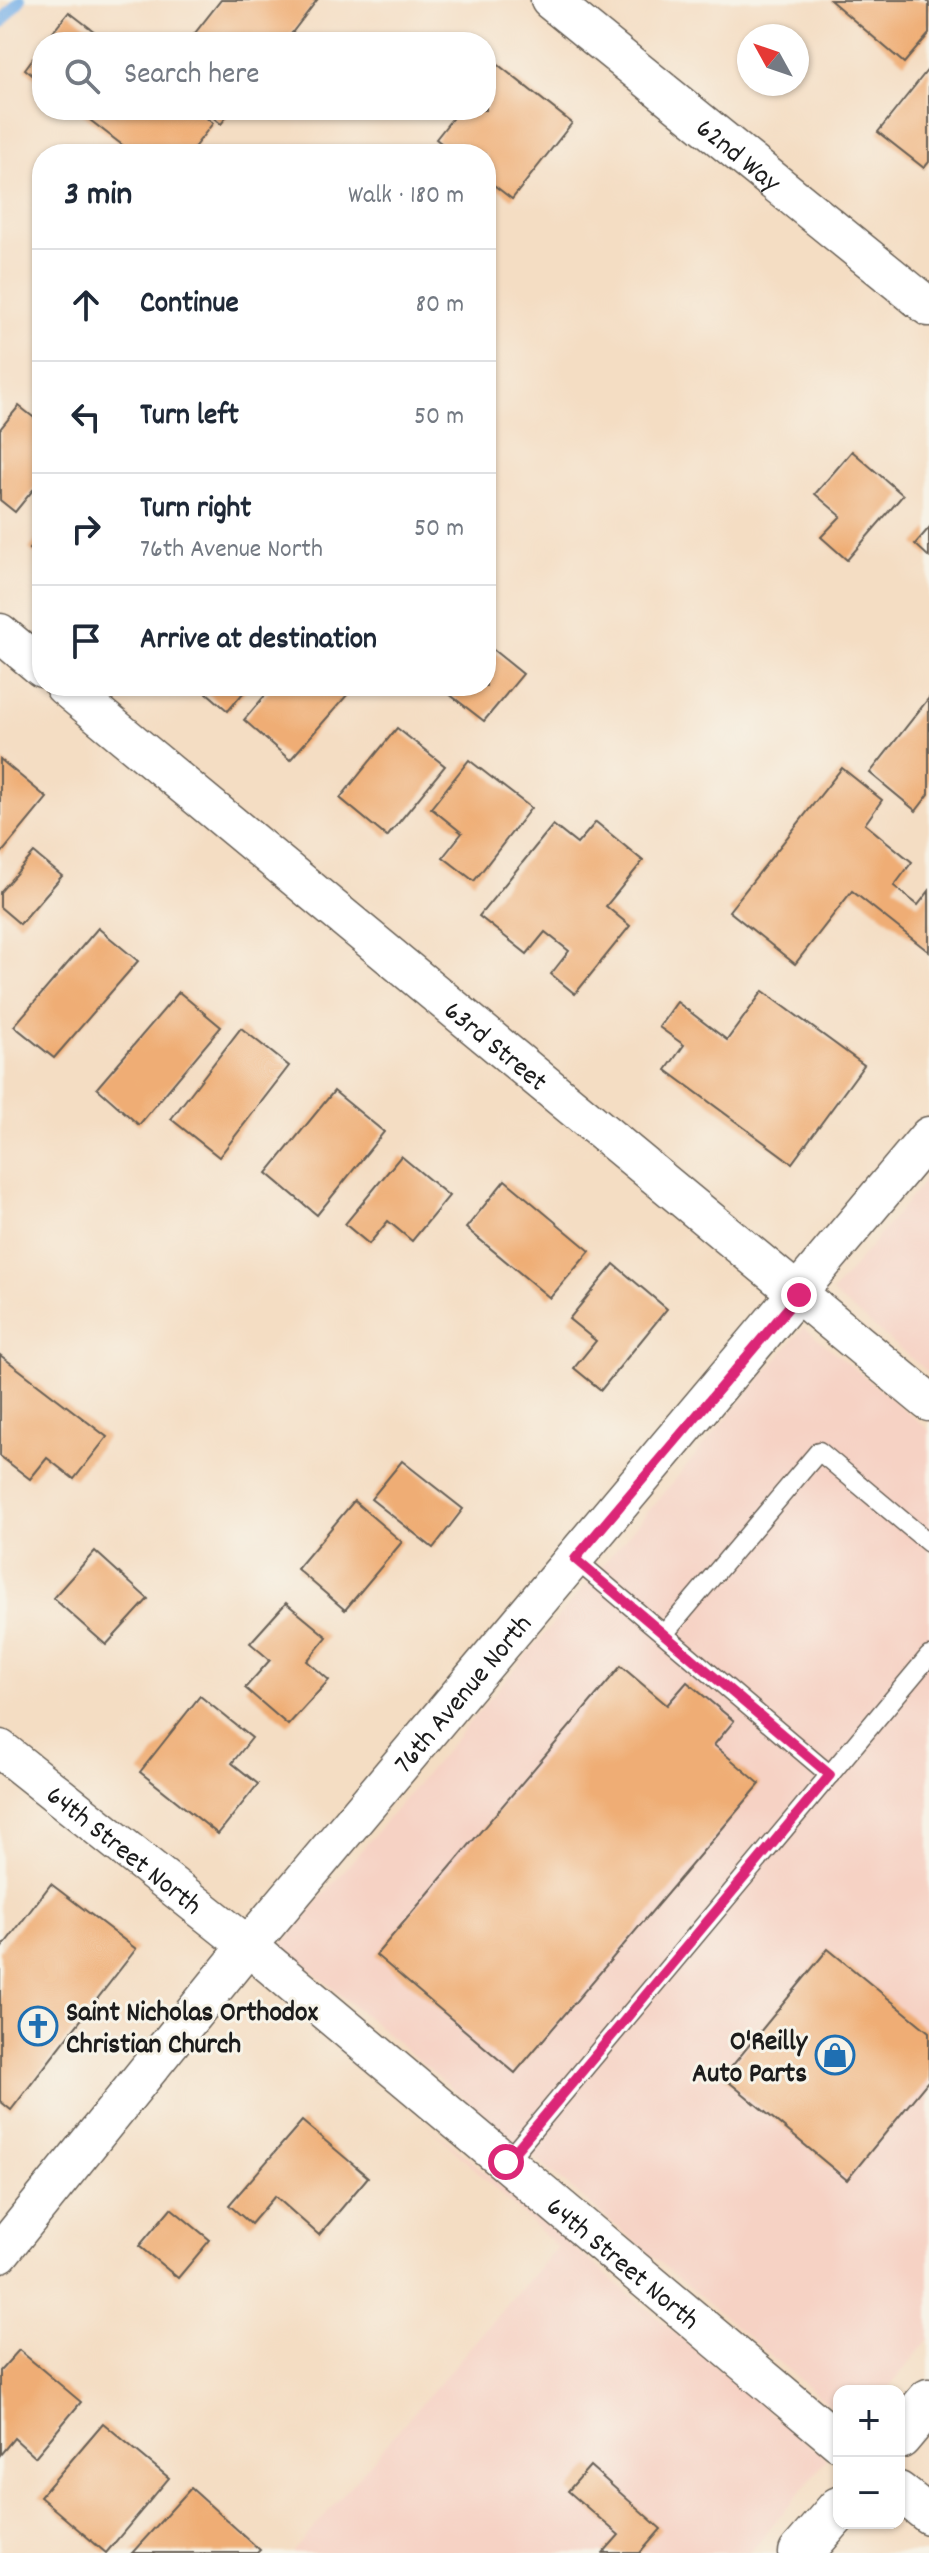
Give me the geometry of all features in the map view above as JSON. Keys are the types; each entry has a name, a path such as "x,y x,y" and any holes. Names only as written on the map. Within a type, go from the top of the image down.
{"main road":[{"path":"905,2430 929,2401"},
{"path":"801,2553 833,2516"}],"street":[{"name":"62nd Way","path":"550,0 929,307"},
{"path":"0,633 32,660"},
{"name":"63rd Street","path":"76,696 929,1402"},
{"name":"76th Avenue North","path":"0,2253 248,1946 799,1295 929,1136"},
{"name":"64th Street North","path":"0,1749 248,1946 833,2437"},
{"path":"905,2496 929,2515"}],"lane":[{"path":"664,1634 819,1451 929,1543"},
{"path":"575,1559 830,1775"},
{"path":"506,2162 929,1656"}],"shaded area":[{"path":"929,1175 929,1373 832,1293"},
{"path":"804,1327 929,1430 929,2339 891,2385 833,2385 833,2408 281,1945"},
{"path":"420,2118 827,2460 750,2553 292,2553 557,2247"}],"building":[{"path":"221,0 317,0 293,32 196,32"},
{"path":"830,0 926,0 929,3 929,34 904,63"},
{"path":"69,12 95,32 53,32"},
{"path":"32,60 32,75 25,69"},
{"path":"496,63 572,123 512,199 496,187 496,144 442,144 436,139 451,120 496,120"},
{"path":"929,68 929,162 924,168 878,132"},
{"path":"90,120 209,120 213,123 197,144 121,144"},
{"path":"19,406 32,416 32,491 15,512 0,500 0,429"},
{"path":"852,451 903,495 847,560 821,537 841,516 815,494"},
{"path":"929,528 929,557 915,544"},
{"path":"496,652 523,674 484,721 452,696 496,696"},
{"path":"211,696 241,696 228,711"},
{"path":"264,696 346,696 290,760 244,720"},
{"path":"929,698 929,794 916,811 870,773"},
{"path":"397,728 445,766 387,837 340,798"},
{"path":"0,759 47,798 0,855"},
{"path":"469,760 531,808 474,881 443,857 462,833 431,808"},
{"path":"842,768 882,800 865,824 912,862 894,886 918,905 929,891 929,952 852,891 795,964 729,911"},
{"path":"596,822 643,861 606,906 630,926 575,994 551,974 569,951 545,932 527,954 479,916 553,825 577,844"},
{"path":"34,853 62,876 20,924 0,907 0,892"},
{"path":"98,928 138,961 54,1058 14,1026"},
{"path":"763,991 864,1065 792,1163 666,1070 684,1045 659,1027 677,1002 727,1040"},
{"path":"179,992 221,1027 139,1125 97,1088"},
{"path":"241,1028 289,1066 219,1157 171,1119"},
{"path":"334,1091 384,1132 317,1215 267,1173"},
{"path":"401,1156 449,1196 412,1241 388,1221 369,1244 345,1224"},
{"path":"505,1180 590,1251 550,1298 466,1228"},
{"path":"614,1264 667,1309 601,1390 574,1368 596,1341 569,1319"},
{"path":"0,1355 107,1437 74,1479 47,1458 30,1479 0,1456"},
{"path":"402,1461 463,1509 433,1548 371,1499"},
{"path":"354,1501 402,1542 345,1610 297,1569"},
{"path":"95,1551 148,1599 106,1645 53,1598"},
{"path":"286,1603 327,1637 307,1661 329,1680 288,1725 245,1688 270,1660 250,1643"},
{"path":"621,1666 667,1705 687,1682 734,1721 714,1745 760,1784 515,2073 376,1955"},
{"path":"200,1696 252,1738 232,1763 258,1784 218,1834 140,1772"},
{"name":"Saint Nicholas Orthodox Christian Church","path":"51,1884 136,1949 11,2110 0,2101 0,1950"},
{"name":"O'Reilly Auto Parts","path":"828,1949 929,2032 929,2080 847,2180 723,2077"},
{"path":"302,2121 368,2177 319,2235 275,2196 251,2224 229,2205"},
{"path":"171,2208 210,2240 178,2278 139,2246"},
{"path":"19,2350 81,2402 35,2457 14,2438 0,2455 0,2371"},
{"path":"103,2423 169,2478 106,2553 40,2497"},
{"path":"590,2466 661,2529 640,2553 603,2553 619,2535 568,2491"},
{"path":"191,2488 260,2550 257,2553 132,2553"}],"waterway":[{"path":"0,24 20,0"}],"place":[{"name":"Saint Nicholas Orthodox Christian Church","path":"38,2026"},
{"name":"O'Reilly Auto Parts","path":"835,2055"}],"route":[{"path":"506,2162 830,1775 575,1559 799,1295"}]}
